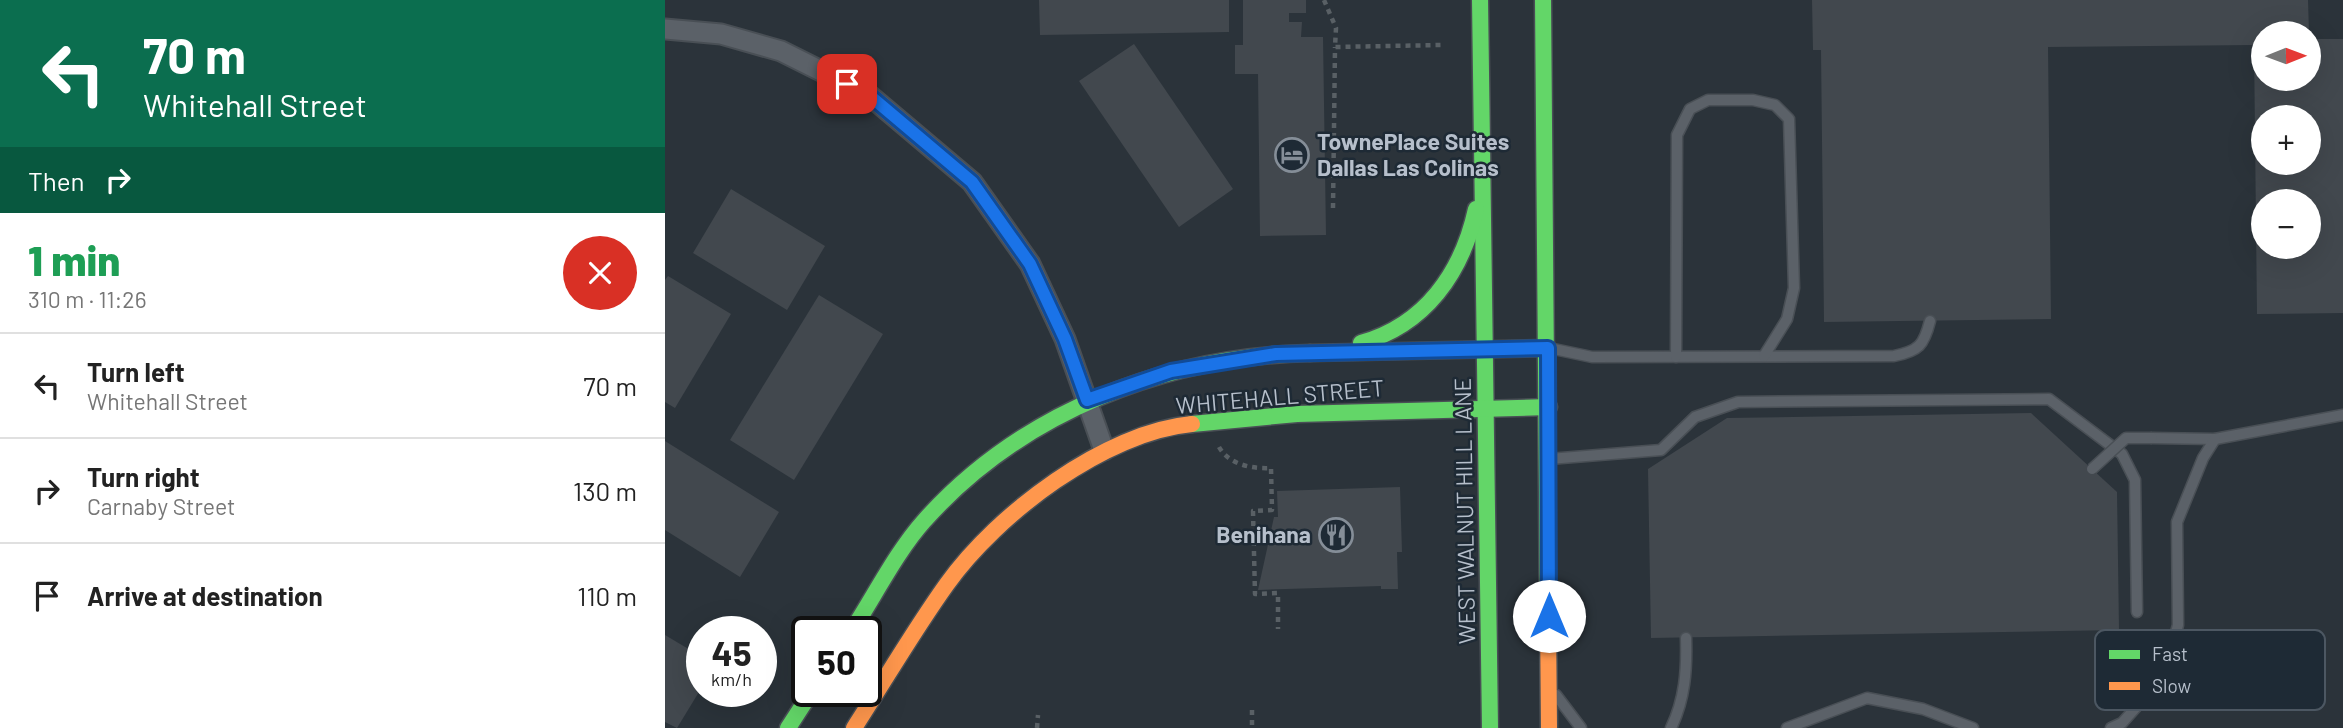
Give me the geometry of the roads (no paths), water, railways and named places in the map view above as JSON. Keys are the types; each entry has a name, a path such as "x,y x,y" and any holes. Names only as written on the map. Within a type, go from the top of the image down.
{"main road":[{"name":"WEST WALNUT HILL LANE","path":"1480,0 1490,728"},
{"path":"1543,0 1549,407 1549,728"},
{"path":"1331,352 1387,335 1410,322 1426,306 1454,268 1474,220 1483,169"},
{"name":"WHITEHALL STREET","path":"861,616 923,522 979,467 1087,400 1171,371 1276,354 1548,348"},
{"name":"WHITEHALL STREET","path":"854,728 948,582 992,533 1045,490 1104,450 1178,425 1297,414 1549,407"},
{"path":"787,728 802,707"}],"street":[{"path":"665,29 720,34 794,58 869,95 972,182 1030,264 1065,339 1104,450"}],"lane":[{"path":"1676,356 1678,135 1690,109 1708,100 1753,100 1775,105 1789,119 1794,288 1787,319 1764,356"},
{"path":"1548,348 1591,357 1894,356 1914,352 1925,342 1930,321"},
{"path":"1549,459 1661,450 1695,417 1738,402 2049,399 2122,454 2135,480 2137,612"},
{"path":"2092,469 2126,438 2215,439 2343,415"},
{"path":"2177,630 2177,522 2203,458 2215,439"},
{"path":"1671,728 1678,713 1687,676 1686,638"},
{"path":"1549,654 1557,698 1581,728"},
{"path":"1787,728 1867,698 1923,709 1973,728"},
{"path":"2111,728 2122,723 2134,710"}],"place":[{"name":"TownePlace Suites Dallas Las Colinas","path":"1292,155"},
{"name":"Benihana","path":"1336,535"}]}
